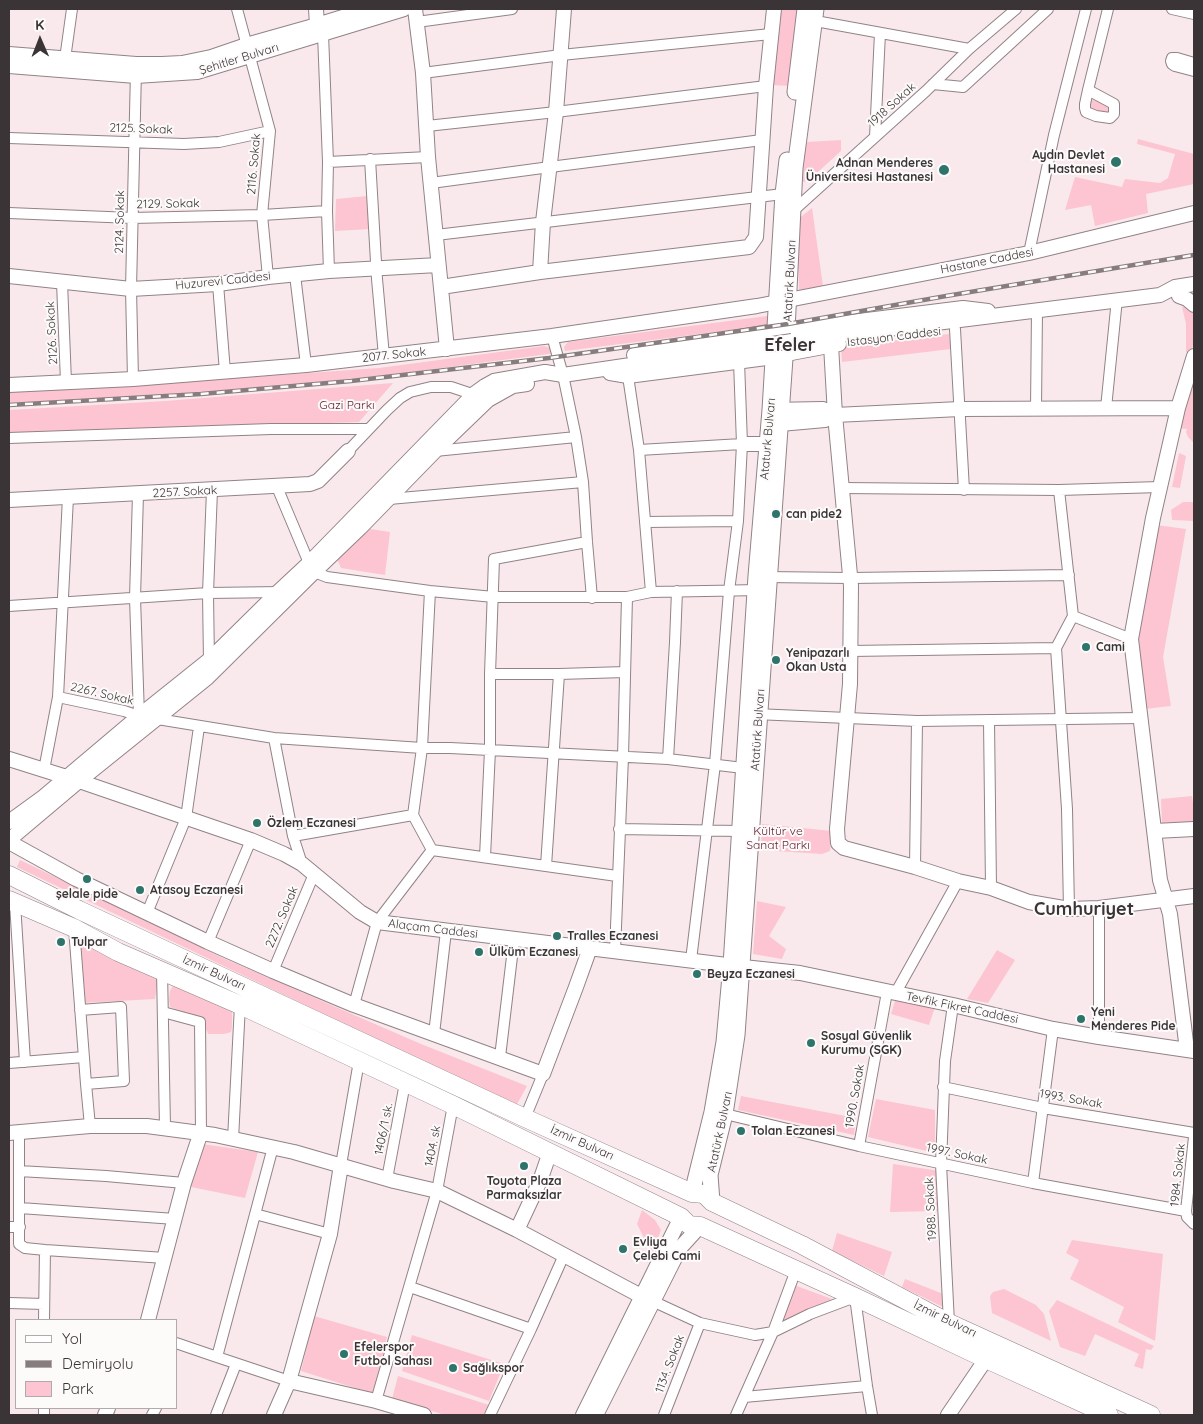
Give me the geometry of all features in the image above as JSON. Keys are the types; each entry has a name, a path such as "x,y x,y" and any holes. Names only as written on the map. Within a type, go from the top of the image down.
{"highway":[{"name":"İzmir Bulvarı","path":"9,875 79,910 525,1118 692,1193 704,1194 712,1202 802,1245 949,1323 1151,1415"},
{"name":"İzmir Bulvarı","path":"12,901 74,928 118,952 240,1005 453,1105 681,1217 689,1225 700,1226 1109,1415"},
{"name":"Atatürk Bulvarı","path":"681,1217 681,1202 692,1193"},
{"name":"Atatürk Bulvarı","path":"700,1226 712,1217 714,1212 712,1202"}],"main road":[{"name":"Atatürk Bulvarı","path":"788,211 783,194 810,14"},
{"name":"Atatürk Bulvarı","path":"780,343 788,211 795,168 810,14"},
{"name":"Ataturk Bulvarı","path":"762,583 768,444 775,417 780,343"},
{"name":"Atatürk Bulvarı","path":"692,1193 712,1112 737,966 762,583 775,417"},
{"name":"Atatürk Bulvarı","path":"712,1202 710,1175 725,1114 737,1035 739,831 743,768 753,714"}],"street":[{"path":"65,59 72,9"},
{"name":"2116. Sokak","path":"237,9 270,131 262,215 268,277"},
{"path":"316,9 324,22 329,270"},
{"name":"Şehitler Bulvarı","path":"9,66 136,70 182,63 248,50 324,22 369,9"},
{"name":"Şehitler Bulvarı","path":"324,22 404,9"},
{"path":"447,349 428,157 423,73 416,15 512,9"},
{"path":"540,272 543,222 556,112 564,9"},
{"path":"440,287 540,272 749,247 756,237 766,86 774,9"},
{"name":"1918 Sokak","path":"788,211 875,137 969,49 1016,9"},
{"path":"933,84 963,87 1048,9"},
{"path":"1029,254 1054,135 1086,9"},
{"path":"1088,90 1108,9"},
{"path":"1172,9 1194,14"},
{"path":"810,14 880,33 969,49"},
{"path":"875,137 880,33"},
{"path":"423,73 561,55 771,34"},
{"name":"Şehitler Bulvarı","path":"9,54 65,59 136,70"},
{"path":"1194,63 1177,58 1172,58 1171,61 1175,66 1194,71"},
{"name":"2124. Sokak","path":"133,379 131,289 136,70"},
{"path":"427,126 766,86"},
{"name":"2125. Sokak","path":"9,138 184,144 219,142 270,131"},
{"path":"431,183 762,140"},
{"path":"328,162 428,157"},
{"path":"370,160 376,268 384,356"},
{"path":"436,235 783,194"},
{"name":"2129. Sokak","path":"9,213 132,218 262,215 327,211"},
{"name":"Hastane Caddesi","path":"783,300 1029,254 1194,213"},
{"name":"Huzurevi Caddesi","path":"9,276 131,289 218,284 329,270 438,265"},
{"path":"295,275 306,365"},
{"name":"2126. Sokak","path":"62,282 66,382"},
{"path":"218,284 225,372"},
{"path":"1160,295 1175,287 1194,284"},
{"path":"543,1074 354,1005 273,971 76,879 9,841 139,716 209,660 389,499 488,400 513,386 550,380 563,375 780,343 1117,299 1194,294"},
{"path":"1179,296 1194,304"},
{"path":"1106,408 1117,299"},
{"name":"2077. Sokak","path":"9,385 133,379 306,365 552,336 757,306 783,300"},
{"path":"1036,409 1037,310"},
{"name":"Istasyon Caddesi","path":"594,371 628,376 739,362 780,343 831,345 955,329 980,325 1001,314"},
{"path":"955,329 964,490"},
{"path":"552,336 563,375 583,482 592,598"},
{"path":"831,345 835,415 851,578 850,684 837,829 838,843 844,848 958,881 991,888 1029,902 1070,909 1099,908 1194,896"},
{"path":"1191,1050 1170,914 1161,886 1131,639 1152,521 1178,408 1194,356"},
{"path":"691,960 715,764 738,521 742,444 739,362"},
{"path":"311,567 474,394 494,381 545,372 563,375"},
{"path":"628,376 639,450 651,592"},
{"path":"348,452 368,429 400,398 410,392 431,387 451,387 488,400"},
{"path":"775,417 825,420 835,415 960,409 1178,408"},
{"path":"9,438 251,430 368,429"},
{"path":"435,451 576,437"},
{"path":"639,450 768,444"},
{"name":"2257. Sokak","path":"9,500 310,484 318,481 348,452"},
{"path":"389,499 583,482"},
{"path":"277,486 311,567 327,577 430,591 494,597 592,598 627,597 651,592 730,591 762,583 851,578 1068,575"},
{"path":"842,488 1059,490 1160,487"},
{"path":"207,678 209,660 208,593 212,490"},
{"path":"1059,490 1073,616 1056,648 1067,809 1070,909"},
{"path":"138,494 135,598 139,716"},
{"path":"42,798 43,781 40,769 58,697 68,497"},
{"path":"645,522 738,521"},
{"path":"484,857 490,750 490,674 494,559 587,542"},
{"path":"430,591 422,748 413,815 432,850"},
{"path":"668,759 677,591"},
{"path":"9,606 208,593 285,592"},
{"path":"9,822 42,798 73,780 156,719 207,678 285,592"},
{"path":"614,951 623,757 627,597"},
{"path":"1073,616 1131,639"},
{"path":"850,651 1056,648"},
{"path":"490,674 625,672"},
{"path":"546,866 559,674"},
{"name":"2267. Sokak","path":"58,697 139,716 274,738 422,748 668,759 743,768"},
{"path":"753,714 917,721 1141,718"},
{"path":"915,867 917,721"},
{"path":"989,721 991,888"},
{"path":"147,913 186,818 199,727"},
{"path":"274,738 294,836 302,864"},
{"name":"Alaçam Caddesi","path":"9,759 251,840 284,854 302,864 360,912 377,922 737,966"},
{"path":"294,836 413,815"},
{"path":"619,829 739,831"},
{"path":"1155,831 1194,829"},
{"path":"284,854 294,836"},
{"path":"208,942 251,840"},
{"path":"432,850 617,876"},
{"path":"354,1005 377,922 432,850"},
{"name":"2272. Sokak","path":"273,971 314,874"},
{"name":"1990. Sokak","path":"859,1146 891,993 958,881"},
{"path":"12,901 26,1062"},
{"path":"1099,908 1099,1037"},
{"path":"74,928 90,1126"},
{"path":"434,1034 446,931"},
{"path":"500,1057 514,940"},
{"path":"525,1118 590,948"},
{"name":"Tevfik Fikret Caddesi","path":"737,966 800,973 953,1005 1053,1029 1191,1050"},
{"path":"162,971 165,1127"},
{"path":"233,1138 240,1005"},
{"name":"1988. Sokak","path":"949,1323 941,1164 943,1087 953,1005"},
{"path":"80,1010 121,1007 124,1082 86,1084"},
{"path":"148,1319 184,1183 201,1132 200,1022 163,1012"},
{"path":"1033,1183 1053,1029"},
{"path":"9,1063 84,1057"},
{"path":"274,1415 289,1381 330,1234 359,1061"},
{"name":"1406/1 sk.","path":"387,1179 406,1083"},
{"name":"1993. Sokak","path":"943,1087 1043,1108 1194,1135"},
{"name":"1404. sk","path":"376,1401 437,1191 453,1105"},
{"name":"1997. Sokak","path":"725,1114 941,1164 1186,1214"},
{"path":"164,1258 45,1250 25,1248 19,1244 20,1208 14,1182 19,1171 14,1132 90,1126 165,1127 233,1138 294,1152 387,1179 437,1191 517,1230 647,1299 700,1322 755,1334 773,1332 810,1314 856,1297 872,1415"},
{"name":"1984. Sokak","path":"1186,1214 1194,1135"},
{"path":"217,1357 273,1147"},
{"path":"517,1230 540,1181 550,1152"},
{"path":"19,1171 184,1183"},
{"path":"20,1208 175,1219"},
{"path":"255,1214 330,1234"},
{"path":"1186,1214 1194,1224"},
{"name":"Atatürk Bulvarı","path":"596,1415 681,1217"},
{"name":"Atatürk Bulvarı","path":"583,1415 647,1299 680,1248 700,1226"},
{"path":"9,1227 20,1227"},
{"path":"44,1319 45,1250"},
{"path":"490,1415 564,1255"},
{"path":"736,1415 773,1332 796,1270"},
{"path":"410,1287 531,1329"},
{"path":"9,1303 44,1304"},
{"name":"1134. Sokak","path":"664,1415 700,1322"},
{"path":"178,1344 289,1381 376,1401 424,1415"},
{"path":"948,1415 986,1359"},
{"path":"216,1415 236,1364"},
{"path":"744,1398 867,1386"}],"green space":[{"path":"776,9 801,9 793,86 770,85"},
{"path":"1088,96 1092,100 1103,102 1110,106 1110,113 1090,112"},
{"path":"1138,139 1194,154 1194,184 1146,194 1148,213 1095,226 1091,205 1065,210 1075,177 1122,187 1125,179 1160,183 1168,178 1175,154 1137,144"},
{"path":"841,140 841,151 809,180 804,182 800,178 807,142"},
{"path":"367,196 371,229 335,231 336,199"},
{"path":"812,208 823,286 799,290 797,220"},
{"path":"1191,305 1194,309 1194,342 1190,355 1186,352 1186,324 1182,307"},
{"path":"771,316 771,325 565,351 564,347 568,342"},
{"path":"949,334 951,349 842,362 841,347"},
{"path":"544,346 555,350 556,353 396,374 279,386 130,397 9,403 9,391 124,386 379,368"},
{"path":"1194,377 1194,443 1188,437 1187,429 1177,428"},
{"name":"Gazi Parkı","path":"393,383 359,422 9,434 9,410 165,401"},
{"path":"1179,453 1186,456 1180,488 1172,487"},
{"path":"1183,502 1194,502 1194,521 1172,520 1171,510"},
{"path":"1156,525 1186,529 1163,657 1171,706 1145,709 1138,644"},
{"path":"370,529 390,532 385,575 341,568 337,559 363,530"},
{"path":"1192,796 1194,824 1162,823 1161,799"},
{"name":"Kültür ve Sanat Parkı","path":"762,824 832,831 830,851 822,854 761,850"},
{"path":"20,860 223,958 421,1044 527,1086 516,1106 17,867"},
{"path":"757,901 786,907 769,936 786,949 782,959 753,954"},
{"path":"79,940 159,973 155,999 82,1003"},
{"path":"997,950 1015,960 988,1003 967,999"},
{"path":"175,982 232,1011 231,1032 208,1034 202,1019 170,1007 170,991"},
{"path":"899,999 935,1007 929,1025 891,1014 895,1001"},
{"path":"741,1096 856,1118 854,1135 738,1110"},
{"path":"876,1099 935,1110 935,1153 868,1137"},
{"path":"202,1144 258,1152 245,1198 191,1187"},
{"path":"893,1164 940,1171 941,1211 890,1212"},
{"path":"642,1210 655,1220 661,1230 652,1254 637,1224"},
{"path":"837,1233 892,1252 884,1276 832,1251"},
{"path":"1072,1240 1163,1254 1155,1341 1118,1322 1124,1307 1070,1279 1079,1260 1066,1253"},
{"path":"905,1279 946,1295 943,1307 902,1287"},
{"path":"794,1285 832,1299 803,1314 778,1323"},
{"path":"1004,1289 1036,1305 1044,1314 1051,1341 992,1313 990,1296 993,1292"},
{"path":"1057,1300 1154,1346 1151,1350 1146,1349 1143,1369 1134,1366 1139,1354 1095,1334 1085,1356 1060,1347 1049,1311"},
{"name":"Efelerspor Futbol Sahası","path":"314,1316 387,1337 374,1394 301,1371"},
{"name":"Sağlıkspor","path":"412,1335 504,1364 489,1401 402,1371"},
{"path":"398,1376 489,1405 483,1415 445,1415 392,1399"}],"railway":[{"path":"9,405 201,394 351,381 549,358 788,324 1194,255"}],"place":[{"name":"Aydın Devlet Hastanesi","path":"1116,162"},
{"name":"Adnan Menderes Üniversitesi Hastanesi","path":"944,170"},
{"name":"can pide2","path":"776,514"},
{"name":"Cami","path":"1086,647"},
{"name":"Yenipazarlı Okan Usta","path":"776,660"},
{"name":"Özlem Eczanesi","path":"257,823"},
{"name":"şelale pide","path":"87,879"},
{"name":"Atasoy Eczanesi","path":"140,890"},
{"name":"Tralles Eczanesi","path":"557,936"},
{"name":"Tulpar","path":"61,942"},
{"name":"Ülküm Eczanesi","path":"479,952"},
{"name":"Beyza Eczanesi","path":"697,974"},
{"name":"Yeni Menderes Pide","path":"1081,1019"},
{"name":"Sosyal Güvenlik Kurumu (SGK)","path":"811,1043"},
{"name":"Tolan Eczanesi","path":"741,1131"},
{"name":"Toyota Plaza Parmaksızlar","path":"524,1166"},
{"name":"Evliya Çelebi Cami","path":"623,1249"},
{"name":"Efelerspor Futbol Sahası","path":"344,1354"},
{"name":"Sağlıkspor","path":"453,1368"}],"district":[{"name":"Efeler","path":"790,346"},
{"name":"Cumhuriyet","path":"1084,910"}]}
